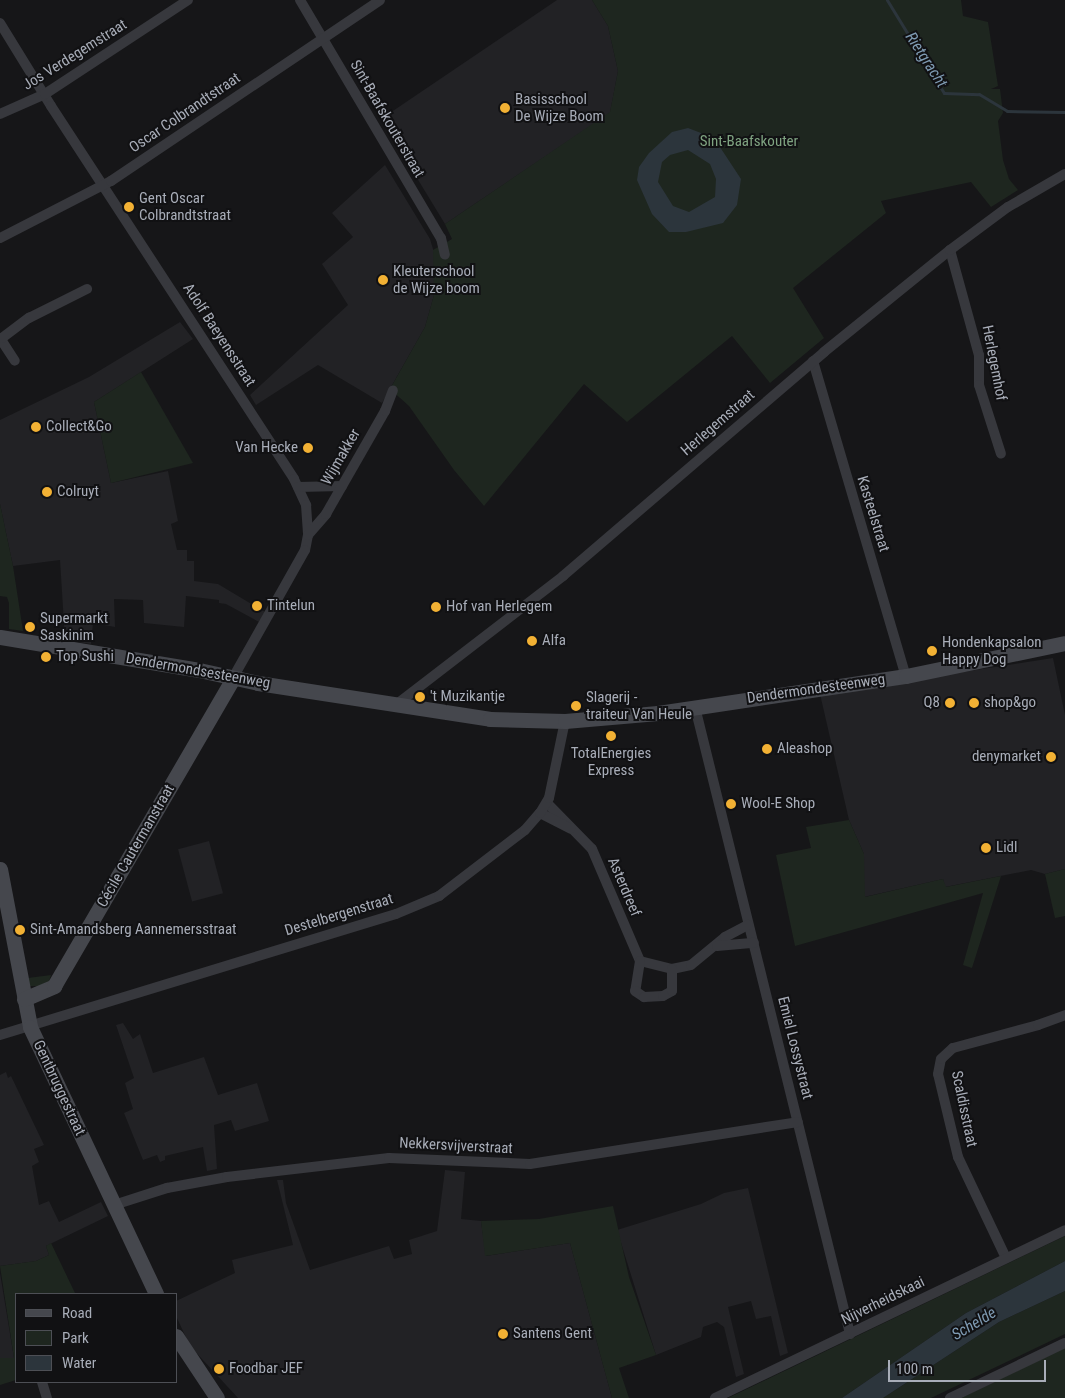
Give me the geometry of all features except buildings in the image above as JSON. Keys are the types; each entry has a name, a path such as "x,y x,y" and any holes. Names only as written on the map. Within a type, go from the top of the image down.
{"main road":[{"name":"Dendermondsesteenweg","path":"0,637 233,678 490,719 565,721"},
{"name":"Dendermondesteenweg","path":"565,721 606,719 906,676 1065,643"},
{"name":"Cécile Cautermanstraat","path":"24,998 54,986 233,678"},
{"name":"Gentbruggestraat","path":"0,869 30,1027 156,1293"},
{"path":"178,1340 217,1398"}],"street":[{"name":"Jos Verdegemstraat","path":"0,114 45,94 188,0"},
{"name":"Sint-Baafskouterstraat","path":"300,0 441,238 445,255"},
{"name":"Oscar Colbrandtstraat","path":"0,238 104,186 380,0"},
{"name":"Adolf Baeyensstraat","path":"0,23 298,488 306,505 308,534 305,550 233,678"},
{"name":"Herlegemstraat","path":"397,704 563,576 813,361 950,250 1008,207 1065,174"},
{"name":"Herlegemhof","path":"950,250 979,355 979,385 1001,454"},
{"path":"15,361 1,338 29,318 87,289"},
{"name":"Kasteelstraat","path":"813,361 906,676"},
{"name":"Wijmakker","path":"308,534 326,514 385,411 393,390"},
{"path":"298,488 342,486"},
{"name":"Emiel Lossystraat","path":"695,707 850,1334"},
{"name":"Destelbergenstraat","path":"0,1035 396,914 439,896 525,830 540,813 547,803 565,721"},
{"name":"Asterdreef","path":"547,803 592,849 640,961"},
{"name":"Asterdreef","path":"540,813 573,830"},
{"path":"672,969 672,991 663,996 644,998 635,991 640,961 672,969 691,965 717,946 725,937 748,925"},
{"path":"717,946 754,942"},
{"name":"Scaldisstraat","path":"1006,1258 958,1157 938,1074 941,1059 953,1048 1038,1026 1065,1015"},
{"name":"Nekkersvijverstraat","path":"114,1205 167,1188 227,1177 389,1158 530,1164 798,1122"},
{"name":"Nijverheidskaai","path":"714,1398 1065,1230"},
{"path":"950,1398 1065,1343"},
{"path":"42,1383 47,1398"}],"shaded area":[{"name":"Basisschool De Wijze Boom","path":"557,0 592,0 608,26 618,71 610,113 445,224 381,119"},
{"name":"Kleuterschool de Wijze boom","path":"385,165 430,239 436,259 434,295 425,327 382,403 318,365 256,405 250,395 348,305 322,264 353,237 332,213"},
{"path":"180,322 193,339 94,402 111,483 168,471 178,521 171,524 177,550 187,550 187,561 194,561 194,581 218,584 265,612 259,622 226,604 219,603 219,600 186,596 184,627 144,623 143,600 114,599 115,627 93,623 91,644 65,640 60,560 13,566 0,504 0,420 89,377"},
{"path":"1053,658 1065,715 1065,869 1045,874 1031,870 945,887 943,879 864,897 864,854 849,820 820,694"},
{"path":"209,841 223,893 192,901 178,849"},
{"path":"123,1023 133,1039 140,1034 153,1073 204,1057 218,1095 257,1083 269,1121 235,1131 231,1120 214,1125 217,1169 207,1171 203,1147 165,1156 165,1160 160,1162 157,1155 143,1160 124,1113 133,1109 125,1083 134,1078 116,1025"},
{"path":"6,1072 8,1078 11,1076 44,1145 34,1149 39,1162 32,1166 39,1205 49,1201 59,1222 101,1202 108,1216 46,1246 49,1255 36,1261 0,1266 0,1075"},
{"path":"445,1170 465,1172 461,1219 481,1221 486,1256 570,1243 612,1398 238,1398 190,1346 178,1320 178,1300 235,1273 232,1260 293,1245 277,1180 283,1180 286,1203 310,1270 389,1246 394,1259 412,1254 409,1240 437,1231"},
{"path":"748,1188 788,1353 780,1356 771,1316 756,1319 751,1301 728,1307 744,1374 736,1377 724,1327 717,1322 703,1327 701,1337 656,1355 617,1230 701,1204 724,1193"},
{"path":"0,1273 14,1358 0,1358"}],"green space":[{"name":"Sint-Baafskouter","path":"592,0 961,0 963,16 988,22 998,86 991,89 1000,89 1003,113 998,121 1003,160 1009,179 1018,190 991,207 971,182 881,201 886,213 793,288 824,338 770,383 732,336 627,422 584,384 484,506 454,470 409,406 390,389 425,327 434,295 433,250 452,239 445,224 610,112 618,71 608,26"},
{"path":"141,372 193,463 111,483 94,402"},
{"path":"0,504 13,566 23,631 9,629 9,603 7,597 0,596"},
{"path":"849,820 864,854 865,897 943,879 946,887 1001,876 972,968 963,965 983,893 795,946 776,855 811,848 806,827"},
{"path":"1065,869 1065,916 1055,918 1045,874"},
{"path":"51,975 49,981 39,986 28,986 28,978"},
{"path":"613,1206 629,1277 656,1355 619,1368 629,1398 612,1398 570,1243 485,1256 481,1221 539,1219"},
{"path":"1065,1236 1065,1261 966,1313 842,1398 728,1398"},
{"path":"51,1243 75,1293 15,1293 15,1380 0,1385 0,1358 14,1358 0,1266 36,1261 49,1255 46,1246"},
{"path":"1065,1291 1065,1334 931,1398 883,1398 999,1322"},
{"path":"1065,1348 1065,1398 961,1398"}],"water":[{"path":"688,128 714,138 741,179 737,205 723,223 686,232 669,232 652,214 637,180 639,167 649,153 672,132","holes":["688,150 710,164 716,179 715,197 689,212 673,206 658,182 662,162 670,155"]},
{"name":"Schelde","path":"1065,1261 1065,1291 999,1322 883,1398 842,1398 966,1313"}],"waterway":[{"name":"Rietgracht","path":"887,0 944,93 979,94 1007,111 1065,112"}],"place":[{"name":"Basisschool De Wijze Boom","path":"505,108"},
{"name":"Gent Oscar Colbrandtstraat","path":"129,207"},
{"name":"Kleuterschool de Wijze boom","path":"383,280"},
{"name":"Collect&Go","path":"36,427"},
{"name":"Van Hecke","path":"308,448"},
{"name":"Colruyt","path":"47,492"},
{"name":"Tintelun","path":"257,606"},
{"name":"Hof van Herlegem","path":"436,607"},
{"name":"Supermarkt Saskinim","path":"30,627"},
{"name":"Alfa","path":"532,641"},
{"name":"Hondenkapsalon Happy Dog","path":"932,651"},
{"name":"Top Sushi","path":"46,657"},
{"name":"'t Muzikantje","path":"420,697"},
{"name":"Q8","path":"950,703"},
{"name":"shop&go","path":"974,703"},
{"name":"Slagerij - traiteur Van Heule","path":"576,706"},
{"name":"TotalEnergies Express","path":"611,736"},
{"name":"Aleashop","path":"767,749"},
{"name":"denymarket","path":"1051,757"},
{"name":"Wool-E Shop","path":"731,804"},
{"name":"Lidl","path":"986,848"},
{"name":"Sint-Amandsberg Aannemersstraat","path":"20,930"},
{"name":"Santens Gent","path":"503,1334"},
{"name":"Foodbar JEF","path":"219,1369"}]}
